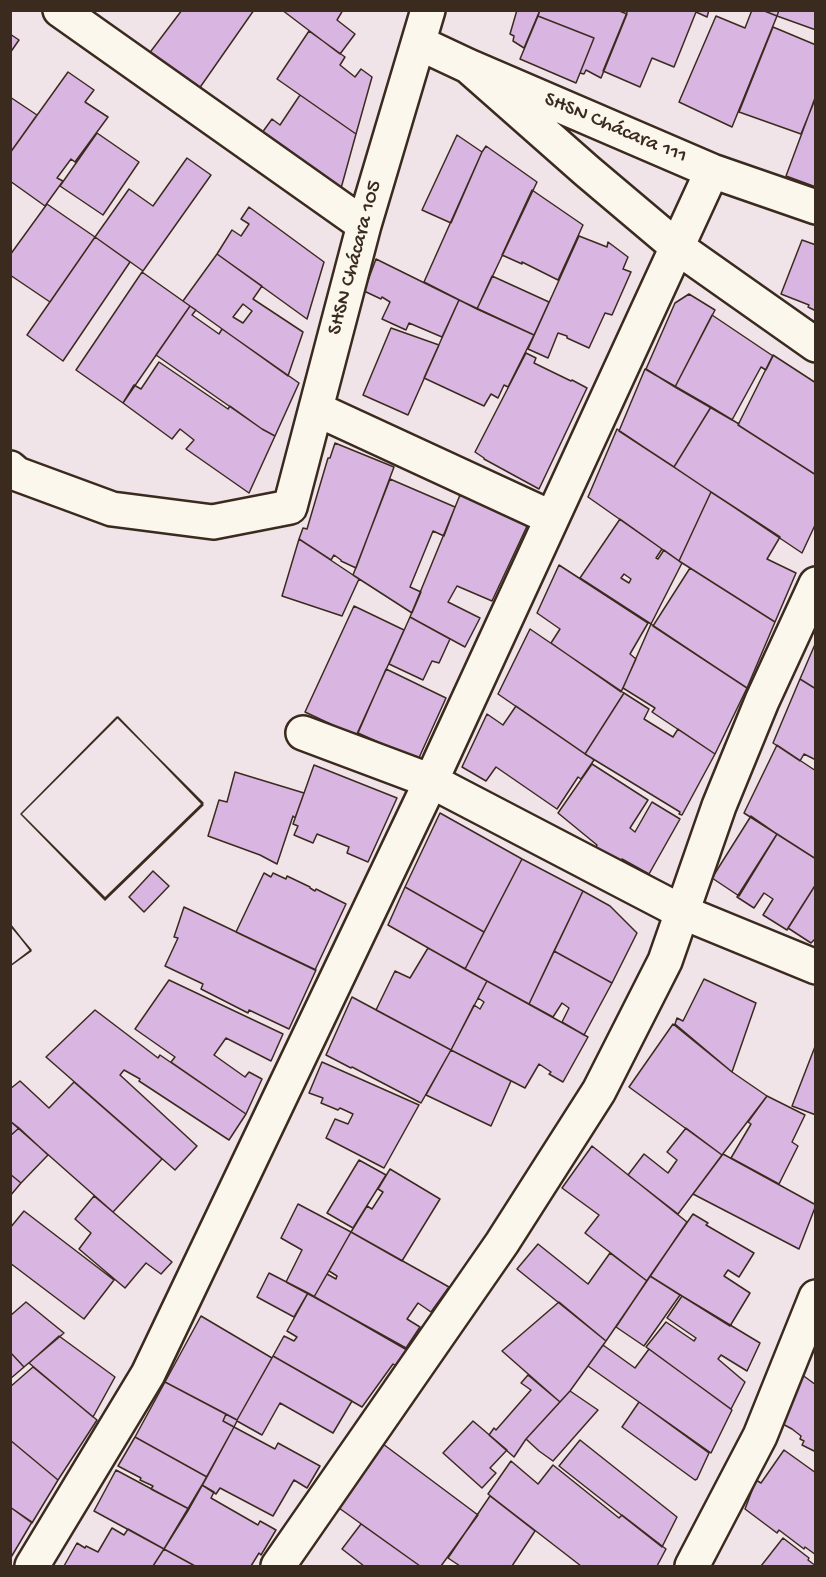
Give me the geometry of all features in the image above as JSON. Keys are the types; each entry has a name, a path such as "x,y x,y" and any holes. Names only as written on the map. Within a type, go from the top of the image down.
{"street":[{"path":"60,10 364,225"},
{"name":"SHSN Chácara 105","path":"10,468 17,474 112,509 213,522 290,507 364,225 428,10"},
{"name":"SHSN Chácara 111","path":"419,43 712,171 816,207"},
{"path":"468,66 677,247 816,345"},
{"path":"32,1566 148,1374 431,781 712,171"},
{"path":"316,409 552,518"},
{"path":"278,1566 502,1243 599,1091 665,961 719,806 762,701 816,584"},
{"path":"303,733 431,781 682,912 816,967"},
{"path":"692,1566 760,1436 816,1297"}],"building":[{"path":"182,10 254,10 194,96 145,59"},
{"path":"282,10 343,10 337,20 355,34 340,54"},
{"path":"517,10 540,10 524,48 513,41 514,36 510,34"},
{"path":"540,10 617,10 627,14 601,78 586,70 584,74 580,73 594,38 538,16"},
{"path":"628,10 709,10 707,17 696,12 674,67 652,58 640,87 603,71"},
{"path":"752,10 762,10 777,16 732,127 679,102 716,16 745,28"},
{"path":"762,10 779,10 777,16"},
{"path":"779,10 816,10 816,30 777,16"},
{"path":"538,16 594,38 576,83 520,59"},
{"path":"773,27 816,45 816,97 801,134 739,112"},
{"path":"309,31 345,57 340,65 355,77 361,69 372,77 356,134 277,79"},
{"path":"10,34 19,40 10,53"},
{"path":"68,72 94,90 85,102 108,117 75,162 71,159 57,178 63,181 45,206 10,181 10,153"},
{"path":"300,95 356,134 340,192 259,137 272,119 280,125"},
{"path":"10,97 37,115 10,153"},
{"path":"816,98 816,187 786,176"},
{"path":"97,133 139,162 103,215 60,186"},
{"path":"457,135 482,152 451,223 422,210"},
{"path":"486,146 537,182 477,309 424,282"},
{"path":"187,158 211,175 143,271 95,237 129,189 153,206"},
{"path":"532,190 583,225 558,280 502,255"},
{"path":"47,204 95,237 50,302 10,275 10,255"},
{"path":"249,207 324,262 307,319 217,254 232,230 241,236 249,224 241,219"},
{"path":"579,236 607,247 608,242 628,257 623,269 631,272 612,315 605,313 589,348 558,333 548,358 528,349"},
{"path":"95,237 130,262 63,361 27,335"},
{"path":"802,240 816,245 816,311 808,307 809,305 781,294"},
{"path":"217,254 262,286 253,299 303,332 288,376 183,301","holes":["243,304 252,311 243,323 233,317"]},
{"path":"376,259 459,300 442,337 409,323 406,330 382,319 390,302 364,291"},
{"path":"142,272 190,306 123,403 76,370"},
{"path":"492,276 549,302 534,335 477,309"},
{"path":"689,294 715,310 675,387 646,369 675,303"},
{"path":"459,300 534,335 508,387 504,385 498,398 491,394 484,406 424,378"},
{"path":"190,306 196,310 192,315 219,334 222,329 299,383 275,436 156,355"},
{"path":"712,315 773,356 766,370 761,367 732,420 675,387"},
{"path":"391,328 439,345 408,415 363,395"},
{"path":"526,353 536,358 534,363 587,388 539,489 475,452"},
{"path":"773,355 816,383 816,475 738,425"},
{"path":"159,362 228,409 230,406 275,436 249,493 186,449 194,440 180,429 172,439 123,403 134,385 141,389"},
{"path":"645,369 711,407 674,467 619,431"},
{"path":"711,407 816,475 816,523 802,553 674,467"},
{"path":"617,429 711,492 679,561 588,497"},
{"path":"335,443 394,467 356,568 334,555 331,560 299,539 303,528 307,529 328,458 330,458"},
{"path":"390,479 455,507 444,536 433,531 410,587 421,592 412,613 353,575"},
{"path":"711,492 780,537 767,559 796,573 775,622 679,561"},
{"path":"460,495 528,524 492,601 457,586 448,602 480,618 465,647 410,617"},
{"path":"620,519 662,549 656,558 658,559 664,550 682,563 651,624 580,578","holes":["624,574 631,579 629,583 621,578"]},
{"path":"299,539 359,579 342,616 282,596"},
{"path":"559,565 648,623 630,654 636,659 621,692 551,643 560,629 537,613"},
{"path":"690,568 775,622 747,688 653,626"},
{"path":"354,606 404,630 356,736 305,712"},
{"path":"410,617 450,639 439,663 432,661 423,680 389,664"},
{"path":"651,624 747,688 715,754 652,712 655,708 623,688"},
{"path":"530,629 624,693 585,754 498,694"},
{"path":"816,642 816,689 800,679"},
{"path":"386,669 446,698 418,760 358,733"},
{"path":"800,679 816,689 816,760 804,754 800,761 773,743"},
{"path":"624,693 649,709 644,719 673,737 678,729 715,754 682,815 585,754"},
{"path":"516,706 594,760 581,779 578,777 557,809 496,767 486,781 462,767 487,714 503,725"},
{"path":"117,717 203,803 105,898 21,814"},
{"path":"118,717 203,805 105,900 21,814"},
{"path":"777,745 816,771 816,859 744,813"},
{"path":"592,764 648,800 630,828 635,832 652,802 680,819 649,874 622,859 619,861 595,849 597,845 558,813"},
{"path":"314,765 397,798 368,862 347,853 349,847 317,834 313,843 294,835 298,826 293,824"},
{"path":"235,772 304,793 295,818 293,816 277,864 260,855 208,836 219,800 227,802"},
{"path":"440,813 522,859 484,932 405,887"},
{"path":"751,816 777,834 739,896 712,878"},
{"path":"777,834 816,859 816,884 787,930 763,915 773,899 764,893 754,908 737,897"},
{"path":"522,859 583,891 529,1004 465,969"},
{"path":"153,871 169,886 144,912 129,897"},
{"path":"264,873 271,877 273,873 286,879 287,876 346,904 315,970 236,932"},
{"path":"816,884 816,938 811,943 788,928"},
{"path":"405,887 484,932 465,969 388,925"},
{"path":"583,891 610,906 637,933 612,983 554,951"},
{"path":"184,907 316,970 289,1029 249,1010 248,1013 201,989 203,984 165,966 178,938 174,937"},
{"path":"10,924 31,951 10,966"},
{"path":"10,925 31,950 10,966"},
{"path":"428,948 487,981 451,1050 376,1010 395,971 410,978"},
{"path":"554,951 612,983 584,1035 562,1022 569,1008 562,1003 553,1017 529,1004"},
{"path":"704,979 756,1003 732,1072 675,1024 677,1018 683,1021"},
{"path":"169,980 283,1034 271,1061 226,1038 214,1055 245,1077 249,1072 262,1079 246,1114 171,1062 175,1057 135,1029"},
{"path":"487,981 588,1037 563,1082 549,1074 551,1072 539,1064 525,1088 451,1050 474,1005 480,1009 484,1002 478,998"},
{"path":"352,997 451,1050 421,1103 326,1055"},
{"path":"95,1010 158,1058 160,1055 246,1114 229,1140 124,1070 120,1075 197,1146 175,1170 46,1057"},
{"path":"673,1024 732,1072 767,1096 722,1155 629,1087"},
{"path":"816,1044 816,1115 792,1106"},
{"path":"451,1050 511,1081 491,1126 426,1095"},
{"path":"322,1062 419,1105 384,1168 326,1138 335,1119 348,1124 353,1114 321,1103 323,1098 309,1093"},
{"path":"20,1081 49,1108 74,1082 162,1159 113,1212 10,1121 10,1089"},
{"path":"767,1096 805,1115 792,1142 798,1146 779,1184 731,1158 751,1124 748,1122"},
{"path":"10,1121 19,1128 10,1136"},
{"path":"19,1128 48,1155 21,1183 10,1174 10,1136"},
{"path":"686,1128 722,1155 678,1214 628,1175 644,1154 668,1173 677,1160 667,1152"},
{"path":"592,1146 687,1222 647,1281 585,1233 599,1215 562,1188"},
{"path":"723,1154 816,1205 799,1249 693,1194"},
{"path":"359,1160 386,1175 353,1228 327,1213"},
{"path":"390,1169 440,1199 402,1261 351,1232 367,1206 372,1209 383,1192 378,1189"},
{"path":"10,1174 21,1183 10,1196"},
{"path":"94,1196 172,1262 161,1274 146,1263 125,1288 79,1249 91,1233 75,1219"},
{"path":"298,1204 351,1232 314,1297 286,1282 302,1250 281,1238"},
{"path":"24,1211 114,1280 84,1319 10,1263 10,1228"},
{"path":"693,1214 708,1223 706,1225 754,1253 739,1277 728,1270 724,1276 750,1293 730,1326 650,1276"},
{"path":"351,1232 449,1287 431,1312 418,1303 407,1319 420,1327 406,1348 314,1297 327,1274 336,1279 337,1276 329,1271"},
{"path":"538,1244 588,1284 610,1253 647,1281 606,1341 517,1269"},
{"path":"269,1273 308,1293 294,1317 257,1297"},
{"path":"650,1276 680,1295 644,1346 616,1327"},
{"path":"308,1293 407,1350 396,1366 393,1364 362,1407 273,1356 284,1336 294,1341 297,1337 287,1331"},
{"path":"682,1296 760,1343 747,1371 721,1355 718,1359 745,1382 731,1409 646,1347 666,1322 694,1341 696,1338 667,1318"},
{"path":"26,1302 64,1333 24,1367 10,1352 10,1316"},
{"path":"559,1302 606,1341 560,1402 502,1351"},
{"path":"201,1316 272,1358 237,1420 165,1382"},
{"path":"59,1336 115,1377 93,1417 29,1363"},
{"path":"603,1345 635,1368 649,1349 732,1410 711,1453 588,1366"},
{"path":"10,1352 24,1367 10,1379"},
{"path":"273,1356 352,1401 333,1433 280,1403 262,1435 237,1421 234,1427 223,1421 226,1414 237,1420"},
{"path":"33,1367 97,1420 58,1480 10,1440 10,1387"},
{"path":"801,1374 816,1385 816,1450 814,1451 802,1445 804,1441 800,1439 801,1436 779,1422"},
{"path":"528,1375 560,1402 526,1439 514,1457 489,1435 531,1390 521,1383"},
{"path":"165,1382 226,1414 223,1421 234,1427 207,1477 135,1437"},
{"path":"570,1391 598,1410 553,1461 526,1439"},
{"path":"639,1402 709,1453 697,1479 695,1480 622,1427"},
{"path":"473,1421 507,1450 490,1468 496,1473 482,1488 443,1453"},
{"path":"234,1427 275,1449 278,1443 320,1466 307,1488 294,1480 273,1516 220,1488 216,1494 202,1485"},
{"path":"135,1437 207,1477 189,1509 151,1489 153,1486 118,1466"},
{"path":"10,1440 58,1480 32,1523 10,1507"},
{"path":"580,1440 677,1517 662,1547 559,1466"},
{"path":"383,1444 478,1515 441,1566 420,1566 339,1508"},
{"path":"784,1450 816,1473 816,1555 779,1530 777,1533 745,1509 756,1480 761,1483"},
{"path":"511,1461 538,1484 553,1465 619,1518 622,1515 666,1549 657,1566 581,1566 488,1494"},
{"path":"116,1470 189,1509 164,1549 94,1511"},
{"path":"202,1485 214,1492 211,1498 258,1525 260,1521 276,1530 261,1555 259,1553 251,1566 195,1566 164,1549"},
{"path":"490,1496 535,1531 512,1566 460,1566 448,1558"},
{"path":"10,1507 32,1522 10,1559"},
{"path":"361,1524 420,1566 364,1566 342,1549"},
{"path":"112,1528 124,1535 128,1529 164,1549 153,1566 64,1566 77,1543 98,1552"},
{"path":"783,1538 809,1558 808,1560 816,1566 761,1566"},
{"path":"164,1549 195,1566 153,1566"}]}
